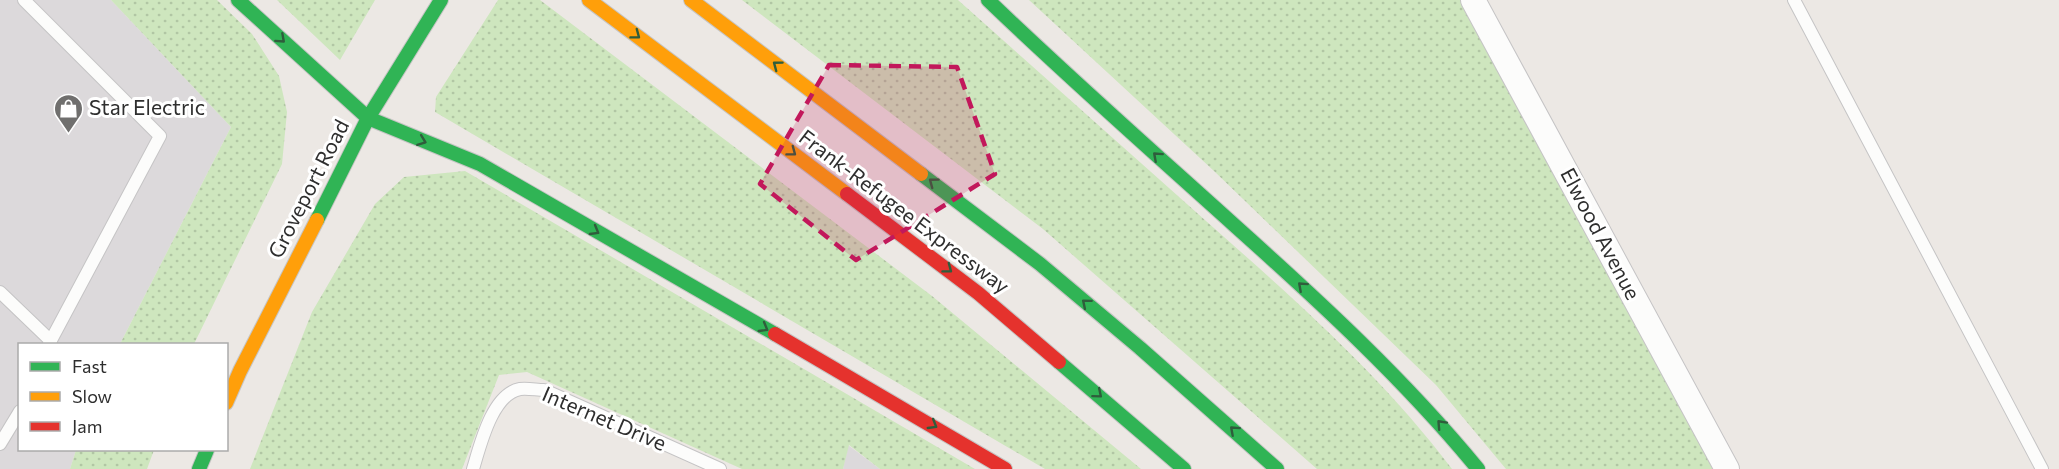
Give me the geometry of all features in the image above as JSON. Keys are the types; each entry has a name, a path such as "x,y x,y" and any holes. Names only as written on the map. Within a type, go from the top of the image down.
{"main road":[{"path":"238,0 368,118 480,164 1005,469"},
{"name":"Groveport Road","path":"228,398 368,118 441,0"},
{"name":"Frank-Refugee Expressway","path":"589,0 978,292 1184,469"},
{"name":"Frank-Refugee Expressway","path":"691,0 1040,264 1140,348 1277,469"},
{"path":"988,0 1049,59 1322,304 1446,430 1478,469"},
{"path":"199,469 207,451"}],"street":[{"name":"Elwood Avenue","path":"1473,0 1726,469"}],"lane":[{"path":"0,292 50,343 160,136 24,0"},
{"path":"1794,0 2043,469"},
{"name":"Internet Drive","path":"472,469 489,420 504,397 519,389 544,390 720,469"},
{"path":"0,444 18,414"}],"highlighted area":[{"path":"829,65 957,67 995,174 856,260 760,184"}],"shaded area":[{"path":"0,0 111,0 231,127 121,343 18,343 18,451 76,451 70,469 0,469"},
{"path":"848,445 880,469 843,469"}],"green space":[{"path":"111,0 217,0 252,34 279,76 287,112 282,164 194,343 121,343 231,127"},
{"path":"277,0 375,0 340,60"},
{"path":"498,0 540,0 932,296 1141,469 1045,469 435,112 436,97"},
{"path":"742,0 958,0 1304,309 1396,402 1452,469 1317,469 1043,229"},
{"path":"1029,0 1463,0 1713,469 1506,469 1436,385 1214,171"},
{"path":"465,171 975,469 880,469 849,445 843,469 742,469 527,372 499,375 462,469 250,469 312,312 375,204 404,177"},
{"path":"76,451 154,451 147,469 70,469"}],"traffic: fast":[{"path":"238,0 368,118 480,164 775,334"},
{"path":"317,220 368,118 441,0"},
{"path":"988,0 1329,312 1421,404 1478,469"},
{"path":"921,174 1040,264 1140,348 1277,469"},
{"path":"1059,362 1184,469"},
{"path":"199,469 207,451"}],"traffic: slow":[{"path":"589,0 847,194"},
{"path":"691,0 921,174"},
{"path":"228,398 317,220"}],"traffic: jam":[{"path":"847,194 978,293 1059,362"},
{"path":"775,334 1005,469"}],"place":[{"name":"Star Electric","path":"68,134"}]}
